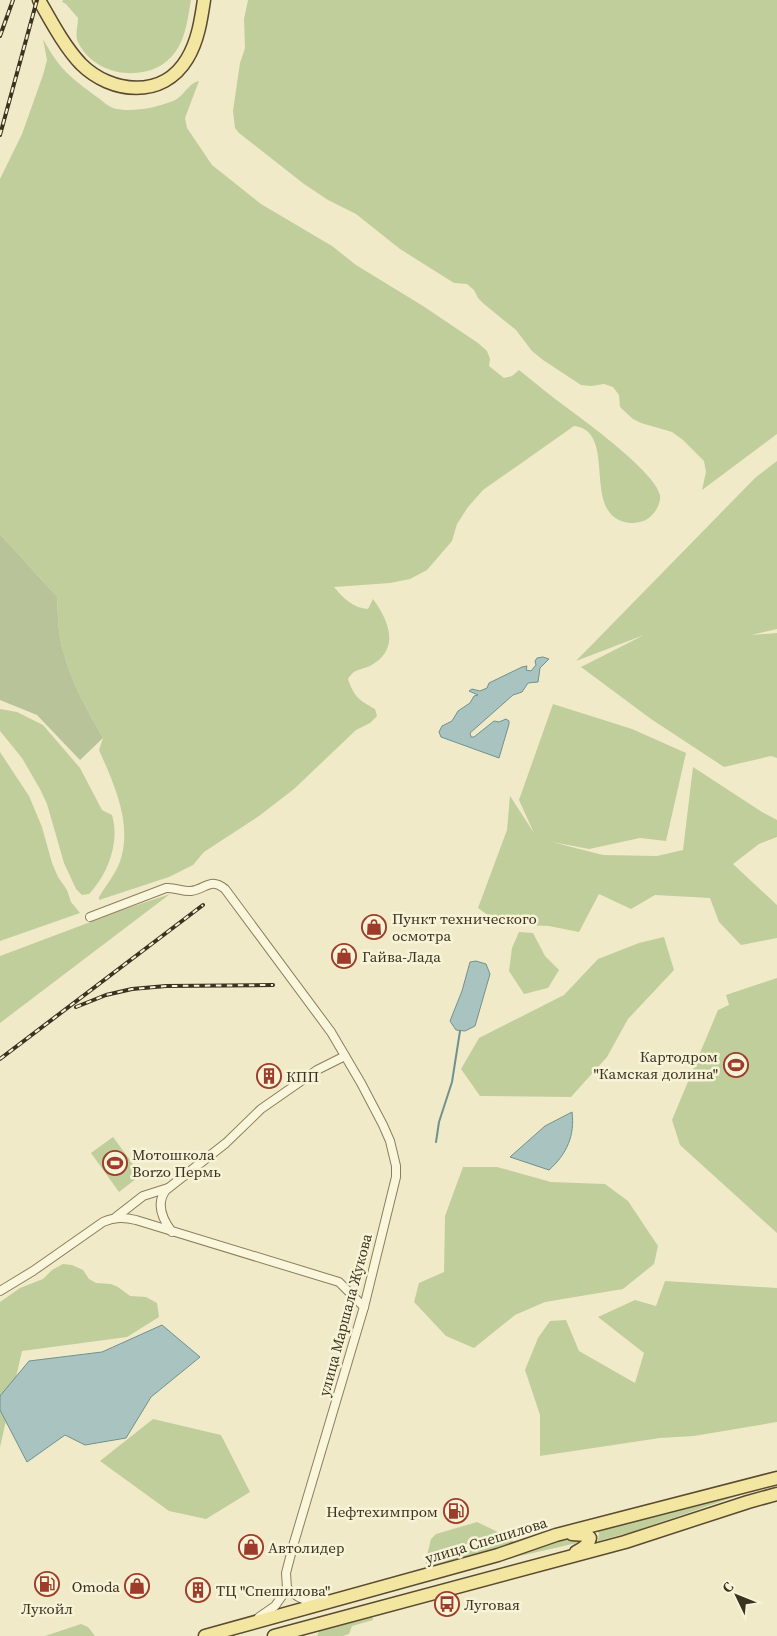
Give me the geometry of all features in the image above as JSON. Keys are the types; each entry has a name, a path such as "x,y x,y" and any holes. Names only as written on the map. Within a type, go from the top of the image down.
{"main road":[{"path":"39,0 81,64 95,75 120,87 139,88 158,83 175,72 188,58 196,40 204,0"},
{"name":"улица Спешилова","path":"205,1636 498,1555 556,1535 777,1478"},
{"path":"274,1636 625,1542 777,1494"},
{"path":"556,1535 587,1534 590,1538 590,1542 586,1546 561,1560"}],"street":[{"name":"улица Маршала Жукова","path":"90,917 166,888 190,891 213,883 220,884 226,889 331,1032 361,1083 390,1141 396,1166 396,1177 364,1306 293,1546 286,1573 287,1588"},
{"path":"0,1291 98,1226 116,1217 146,1194 162,1191 170,1187 223,1146 261,1109 317,1070 345,1056"},
{"path":"170,1187 162,1197 161,1208 164,1220 172,1232"},
{"path":"116,1217 136,1220 339,1282 364,1306"},
{"path":"231,1628 266,1614 275,1606 287,1588 295,1596 305,1600 318,1602 344,1599"}],"green space":[{"path":"63,0 191,0 184,33 176,51 166,62 154,69 140,73 126,73 112,70 87,56 77,38 78,18 62,2"},
{"path":"248,0 777,0 777,434 702,490 706,472 704,461 683,440 672,432 633,419 620,407 619,395 613,387 604,384 581,385 543,360 532,351 516,330 478,298 474,290 467,284 454,283 400,249 356,214 328,200 304,184 239,133 235,128 233,111 240,63 245,48 244,19"},
{"path":"43,39 66,72 113,108 135,110 166,104 177,99 192,84 199,81 185,118 187,128 212,165 261,204 332,246 356,265 423,306 478,343 487,351 490,359 489,366 504,378 512,376 519,370 603,435 633,461 655,485 660,495 660,500 654,513 645,520 631,523 615,518 606,507 602,492 595,443 587,431 574,426 483,490 468,507 457,524 452,541 427,570 410,579 390,583 334,587 349,602 358,607 368,609 373,599 384,616 387,625 389,643 386,651 380,659 370,666 355,671 348,679 355,694 375,709 377,716 370,723 356,730 294,789 259,816 204,852 193,865 169,877 99,900 119,864 123,850 124,835 123,820 116,791 99,750 103,738 81,697 67,665 59,633 57,597 0,534 0,179 22,134 43,75 47,60"},
{"path":"777,461 777,629 751,635 777,633 777,758 771,756 724,767 651,719 581,667 644,635 576,661 755,478"},
{"path":"0,534 57,597 59,633 67,665 81,697 103,738 80,760 37,715 0,700"},
{"path":"553,704 632,729 686,753 666,841 640,838 589,849 552,842 603,855 657,856 683,850 693,767 777,820 777,837 759,844 733,864 777,905 777,938 741,945 719,922 710,898 655,895 631,909 599,894 579,932 549,926 500,924 478,908 507,830 510,796 534,833 519,800"},
{"path":"0,709 17,712 43,725 80,768 102,810 112,815 114,836 111,857 102,877 89,894 82,895 76,889 64,863 47,804 40,789 22,758 0,731"},
{"path":"0,752 29,796 42,827 58,877 67,890 71,902 80,913 0,941"},
{"path":"170,894 0,1023 0,956"},
{"path":"519,932 533,933 545,956 559,970 548,988 524,994 509,971 512,948"},
{"path":"664,937 674,970 628,1019 607,1057 571,1097 480,1096 461,1069 479,1038 564,995 598,959 639,943"},
{"name":"Картодром \"Камская долина\"","path":"777,978 777,1233 680,1145 672,1120 718,1010 729,1005 726,995"},
{"name":"Мотошкола Borzo Пермь","path":"113,1137 141,1175 119,1192 91,1153"},
{"path":"463,1167 497,1167 551,1182 605,1184 628,1201 658,1246 654,1264 623,1289 545,1302 515,1315 474,1348 446,1336 414,1302 419,1283 444,1272 445,1216"},
{"path":"63,1264 72,1265 83,1270 89,1279 96,1283 111,1284 130,1296 146,1297 157,1303 159,1317 127,1337 22,1351 0,1447 0,1302 20,1288 43,1279 52,1270"},
{"path":"665,1281 777,1288 777,1422 694,1436 660,1438 540,1456 540,1415 525,1370 538,1338 550,1321 566,1320 579,1351 635,1383 644,1353 598,1317 635,1300 656,1306"},
{"path":"153,1419 221,1435 250,1492 206,1519 169,1511 100,1461"},
{"path":"743,1494 632,1532 598,1541 599,1534 596,1528"},
{"path":"477,1522 502,1534 427,1555 431,1539 436,1534"},
{"path":"502,1537 503,1540 511,1539 514,1542 502,1547 426,1567 426,1559"},
{"path":"579,1537 581,1541 577,1543 515,1557 564,1540"},
{"path":"372,1615 373,1620 352,1626 349,1634 343,1636 317,1636 319,1631"},
{"path":"81,1624 88,1627 95,1636 45,1636"}],"water":[{"path":"537,658 549,659 540,668 538,682 528,683 522,692 513,695 470,733 471,737 474,737 494,721 499,722 506,719 509,721 499,758 441,737 439,732 442,726 452,721 458,711 470,703 474,696 478,695 469,691 472,689 480,691 487,688 489,683 522,667 527,666 526,670 531,671 536,665 535,661"},
{"path":"476,961 486,964 490,974 475,1026 465,1031 456,1030 450,1021 462,991 470,962"},
{"path":"572,1112 572,1129 568,1144 561,1157 549,1170 510,1157 545,1126"},
{"path":"162,1325 200,1357 151,1397 126,1438 85,1445 65,1435 27,1462 0,1410 0,1396 29,1361 102,1352"}],"waterway":[{"path":"436,1142 439,1122 452,1082 460,1031"}],"railway":[{"path":"0,36 13,0"},
{"path":"0,135 37,0"},
{"path":"0,1059 203,905"},
{"path":"76,1007 106,995 132,989 166,986 273,985"}],"place":[{"name":"Пункт технического осмотра","path":"374,927"},
{"name":"Гайва-Лада","path":"344,956"},
{"name":"Картодром \"Камская долина\"","path":"736,1065"},
{"name":"КПП","path":"269,1076"},
{"name":"Мотошкола Borzo Пермь","path":"115,1163"},
{"name":"Нефтехимпром","path":"456,1511"},
{"name":"Автолидер","path":"251,1547"},
{"name":"Лукойл","path":"47,1584"},
{"name":"Omoda","path":"137,1586"},
{"name":"ТЦ \"Спешилова\"","path":"198,1590"},
{"name":"Луговая","path":"447,1604"}]}
